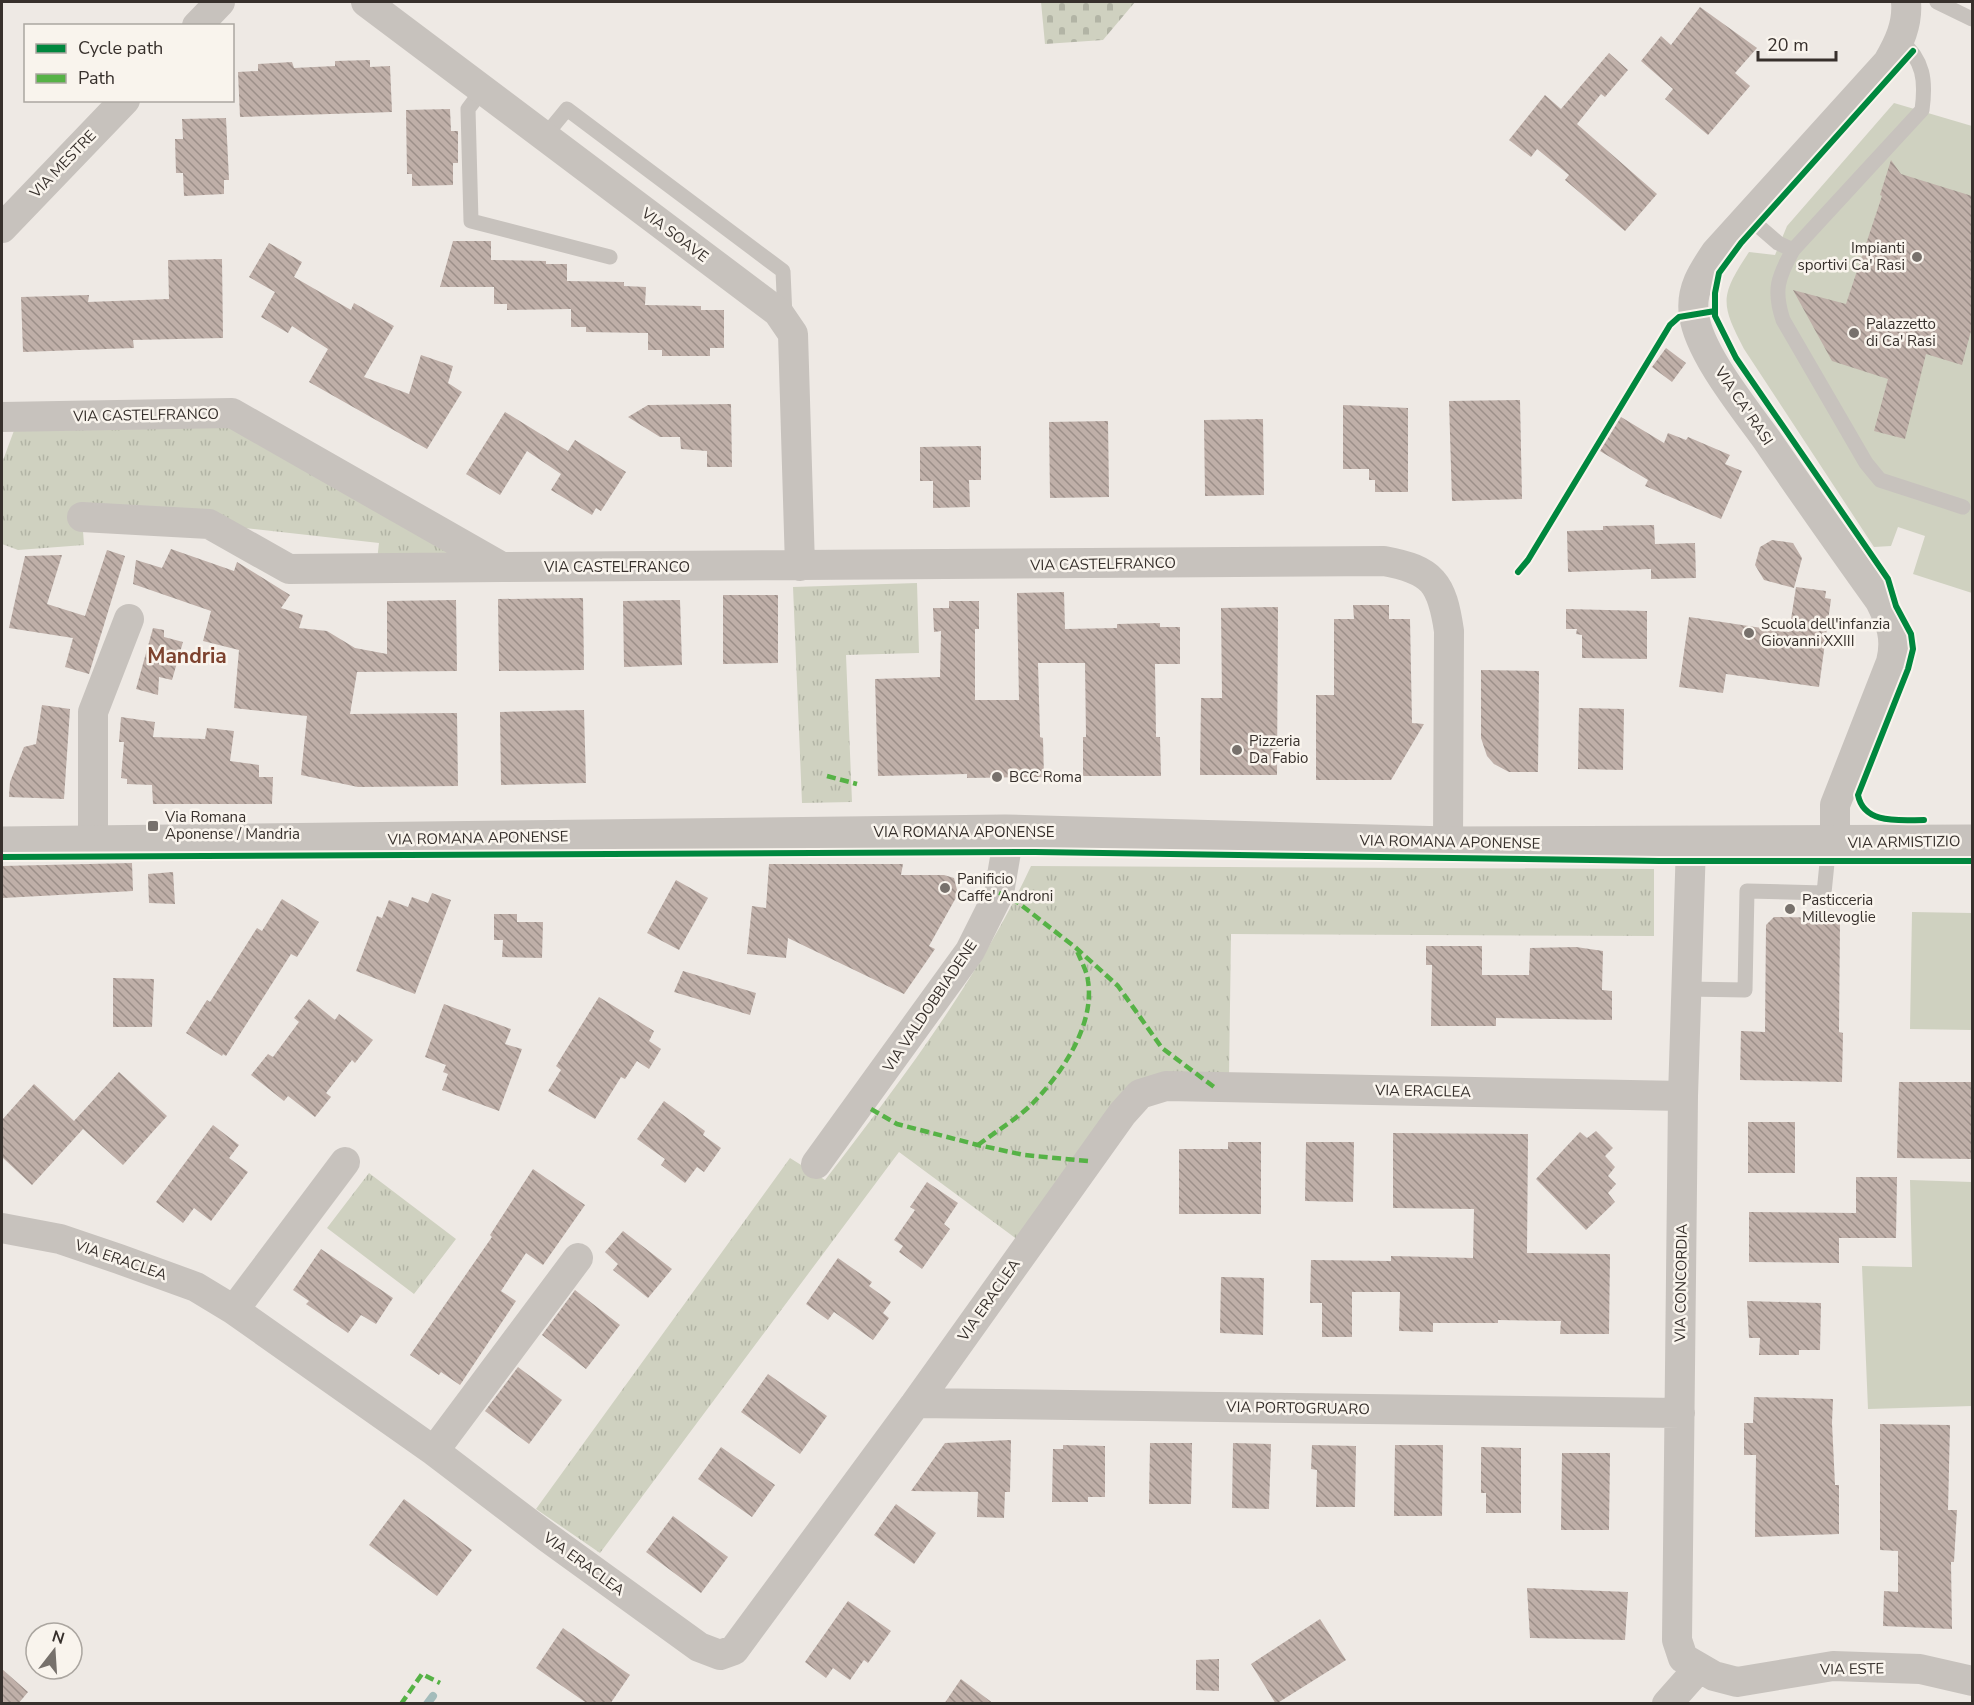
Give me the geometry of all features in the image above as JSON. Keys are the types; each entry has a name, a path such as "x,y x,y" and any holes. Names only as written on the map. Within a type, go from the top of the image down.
{"street":[{"path":"199,24 220,2"},
{"name":"VIA SOAVE","path":"366,2 778,312 793,334 800,566"},
{"name":"VIA CA' RASI","path":"1832,843 1835,805 1891,662 1894,636 1880,602 1724,380 1700,335 1693,313 1694,293 1704,270 1748,217 1888,62 1900,40 1907,13 1906,2"},
{"name":"VIA MESTRE","path":"2,228 123,102"},
{"name":"VIA CASTELFRANCO","path":"2,417 232,413 502,567"},
{"name":"VIA CASTELFRANCO","path":"82,517 209,524 289,570 1384,561 1411,566 1435,580 1445,604 1448,622 1448,843"},
{"path":"93,841 93,712 129,620"},
{"name":"VIA ROMANA APONENSE","path":"2,843 1005,831 1448,843 1832,843"},
{"name":"VIA VALDOBBIADENE","path":"816,1164 970,951 999,893 1006,852 1005,831"},
{"name":"VIA ARMISTIZIO","path":"1832,843 1972,841"},
{"name":"VIA CONCORDIA","path":"1691,844 1683,1096 1677,1640 1683,1658 1698,1669"},
{"name":"VIA ERACLEA","path":"2,1228 60,1239 196,1287 234,1310 434,1451 546,1537 699,1647 720,1655 734,1650 916,1403 1122,1114 1140,1094 1166,1086 1683,1096"},
{"path":"234,1310 345,1162"},
{"path":"434,1451 578,1258"},
{"name":"VIA PORTOGRUARO","path":"916,1403 1680,1413"},
{"name":"VIA ESTE","path":"1698,1669 1737,1682 1833,1666 1920,1669 1972,1681"},
{"path":"1667,1704 1698,1669"}],"lane":[{"path":"1937,2 1972,19"},
{"path":"1900,40 1913,51 1926,82 1922,110 1793,250 1779,275 1776,300 1783,320 1866,463 1880,480 1963,507"},
{"path":"483,89 468,109 471,221 610,256"},
{"path":"1748,217 1778,243 1793,250"},
{"path":"1687,989 1745,990 1747,891 1824,893 1832,843"}],"green space":[{"path":"1041,2 1135,2 1103,40 1045,44"},
{"name":"Palazzetto di Ca' Rasi","path":"1894,103 1972,126 1972,593 1913,574 1925,536 1898,527 1891,546 1874,547 1744,349 1727,310 1728,290 1749,252 1775,255 1787,226"},
{"path":"232,413 502,567 376,569 379,543 209,524 82,517 84,545 18,550 2,544 2,463 19,417"},
{"path":"917,583 919,653 846,655 852,802 802,803 793,587"},
{"path":"1031,866 1654,869 1654,936 1231,934 1229,1078 1161,1077 1018,1240 899,1152 600,1553 536,1509 790,1158 825,1180 937,1029 987,949"},
{"path":"1912,912 1972,913 1972,1030 1910,1029"},
{"path":"369,1173 456,1239 414,1294 327,1228"},
{"path":"1910,1180 1972,1182 1972,1406 1868,1409 1862,1266 1912,1267"}],"building":[{"path":"1700,7 1757,48 1735,73 1750,86 1708,135 1665,99 1673,89 1641,61 1661,36 1671,45"},
{"path":"1609,53 1628,70 1605,97 1601,94 1577,124 1657,194 1625,231 1565,180 1569,175 1537,149 1531,157 1509,140 1545,95 1561,109"},
{"path":"370,60 370,67 390,66 392,112 240,117 238,72 258,71 258,64 292,62 294,68 335,66 335,61"},
{"path":"450,109 451,131 458,131 458,163 453,163 453,185 412,186 412,174 407,174 406,110"},
{"path":"226,118 229,180 224,180 224,194 184,196 183,173 176,173 175,139 183,139 182,119"},
{"name":"Impianti sportivi Ca' Rasi","path":"1891,160 1901,174 1972,196 1972,327 1962,365 1926,354 1905,439 1874,431 1888,379 1832,361 1793,290 1846,304 1882,196 1880,195"},
{"path":"453,241 491,241 491,260 546,261 546,264 567,264 567,281 624,282 624,286 646,287 645,305 701,306 701,310 724,310 724,348 710,348 710,356 662,356 662,350 648,350 648,333 586,332 586,327 571,327 571,309 507,310 507,304 494,304 494,287 440,287"},
{"path":"269,243 302,262 294,277 351,310 354,303 394,326 364,377 409,394 421,355 453,366 448,383 462,392 427,449 309,382 328,349 292,326 288,333 261,317 275,292 249,277"},
{"path":"222,259 223,338 133,340 134,348 23,352 21,297 89,295 88,302 169,299 168,260"},
{"path":"1666,348 1686,363 1672,382 1652,367"},
{"path":"1520,400 1522,499 1452,501 1449,401"},
{"path":"731,404 732,467 707,467 707,451 681,449 680,437 660,437 628,417 648,405"},
{"path":"1343,405 1408,408 1408,492 1375,492 1375,480 1369,480 1369,469 1343,469"},
{"path":"505,412 568,451 575,440 626,472 601,511 596,508 592,515 551,490 561,474 527,451 500,495 466,474"},
{"path":"1621,417 1664,443 1668,433 1686,440 1688,437 1730,455 1725,464 1742,471 1721,519 1645,486 1648,480 1600,451"},
{"path":"1263,419 1264,495 1205,496 1204,420"},
{"path":"1108,421 1109,497 1050,498 1049,422"},
{"path":"981,446 981,480 969,480 970,507 933,508 933,481 920,481 920,447"},
{"path":"1654,525 1655,544 1695,543 1696,578 1651,579 1651,569 1568,572 1567,531 1603,530 1603,526"},
{"path":"1772,540 1793,543 1802,558 1794,588 1764,580 1755,565 1760,547"},
{"path":"171,549 234,571 237,562 290,595 281,608 303,615 299,628 327,631 355,648 387,654 387,601 456,600 457,671 357,672 350,714 457,713 458,786 358,787 301,775 307,716 234,708 239,650 203,641 211,611 133,584 136,560 162,568"},
{"path":"107,550 125,556 89,674 65,667 73,638 9,628 25,556 62,555 47,604 85,616"},
{"name":"Scuola dell'infanzia Giovanni XXIII","path":"1796,587 1826,591 1825,598 1831,599 1819,687 1726,674 1723,693 1679,687 1689,617 1789,632"},
{"path":"1064,592 1065,629 1117,628 1117,624 1160,623 1160,627 1180,627 1180,664 1155,664 1156,737 1160,737 1161,776 1083,776 1083,737 1086,737 1085,663 1038,663 1040,737 1043,738 1044,777 967,778 967,774 878,776 875,679 940,677 941,631 934,632 933,608 949,608 949,601 979,601 979,629 975,629 975,700 1019,700 1017,593"},
{"path":"723,595 778,595 778,663 723,664"},
{"path":"583,598 584,670 499,671 498,599"},
{"path":"680,600 682,665 624,667 623,601"},
{"path":"1353,605 1389,605 1389,619 1410,619 1412,723 1424,724 1391,780 1316,780 1316,695 1334,695 1334,619 1354,619"},
{"path":"1278,607 1277,775 1200,775 1201,698 1222,698 1221,608"},
{"path":"1566,609 1647,611 1647,659 1582,658 1582,635 1576,634 1577,629 1566,629"},
{"path":"153,628 164,630 164,637 183,642 172,680 159,677 158,695 136,689"},
{"path":"1481,670 1539,671 1538,772 1509,772 1494,764 1487,756 1481,738"},
{"path":"42,705 70,709 64,799 9,797 10,782 24,747 36,744"},
{"path":"1579,708 1624,709 1623,770 1578,769"},
{"path":"584,710 586,783 501,785 500,712"},
{"path":"121,717 155,722 153,737 205,739 207,728 234,731 230,761 259,765 259,777 273,777 272,804 153,804 152,785 127,784 127,779 121,778 124,742 119,742"},
{"path":"132,863 133,891 3,898 2,866"},
{"path":"769,864 903,864 901,875 944,875 954,878 958,894 929,946 935,949 904,994 788,938 786,958 747,954 752,906 766,908"},
{"path":"173,872 175,904 149,903 148,874"},
{"path":"676,880 708,898 679,950 647,933"},
{"path":"432,893 451,900 415,994 356,971 377,916 382,918 389,900 408,907 412,897 428,903"},
{"path":"282,899 319,922 297,957 291,954 226,1056 223,1054 222,1056 186,1033 207,1000 210,1002 257,928 262,931"},
{"path":"494,914 517,914 517,922 543,922 542,958 502,957 503,940 494,940"},
{"path":"1774,917 1840,918 1839,1032 1843,1033 1842,1082 1740,1080 1741,1031 1765,1032 1766,925"},
{"path":"1426,946 1482,946 1482,975 1529,975 1530,948 1576,947 1603,951 1602,990 1612,991 1612,1020 1496,1018 1496,1026 1431,1026 1432,965 1426,965"},
{"path":"683,971 756,993 750,1015 674,992"},
{"path":"113,978 154,979 152,1027 113,1027"},
{"path":"599,997 654,1031 649,1041 661,1049 649,1069 637,1061 625,1079 621,1077 595,1119 548,1091 561,1070 556,1066"},
{"path":"309,999 335,1020 339,1014 373,1040 355,1063 352,1060 326,1093 331,1097 315,1117 288,1096 284,1101 251,1075 268,1054 273,1057 299,1022 294,1018"},
{"path":"444,1004 511,1029 505,1044 522,1049 499,1111 442,1090 448,1074 443,1072 446,1065 425,1057"},
{"path":"119,1072 167,1116 123,1165 83,1129 32,1185 2,1157 2,1120 34,1084 74,1121"},
{"path":"1899,1082 1972,1082 1972,1159 1897,1158"},
{"path":"664,1101 705,1131 703,1135 721,1148 704,1172 697,1167 685,1183 661,1165 665,1159 637,1139"},
{"path":"1748,1122 1795,1122 1795,1173 1748,1173"},
{"path":"213,1125 239,1145 229,1158 248,1172 211,1221 194,1208 183,1223 156,1202"},
{"path":"1596,1131 1613,1148 1605,1156 1615,1167 1608,1176 1616,1184 1608,1193 1615,1202 1586,1230 1536,1179 1580,1132 1587,1138"},
{"path":"1393,1133 1528,1134 1527,1253 1610,1254 1609,1334 1560,1334 1561,1321 1498,1320 1498,1323 1433,1323 1433,1332 1399,1331 1400,1292 1352,1292 1352,1337 1322,1337 1322,1303 1310,1303 1311,1260 1391,1261 1391,1256 1473,1258 1474,1209 1393,1208"},
{"path":"1228,1142 1261,1142 1261,1214 1179,1214 1179,1149 1228,1149"},
{"path":"1306,1142 1354,1142 1353,1202 1305,1201"},
{"path":"533,1169 585,1205 543,1265 526,1253 501,1291 516,1301 460,1385 441,1372 439,1375 410,1355 492,1237 490,1235"},
{"path":"1856,1177 1897,1177 1896,1238 1839,1238 1839,1263 1749,1262 1749,1212 1856,1213"},
{"path":"927,1182 958,1203 944,1224 950,1229 922,1269 899,1252 903,1246 894,1240 915,1210 910,1207"},
{"path":"623,1231 672,1269 648,1298 613,1270 618,1264 605,1252"},
{"path":"321,1249 393,1298 376,1324 361,1315 348,1333 306,1304 309,1301 293,1290"},
{"path":"838,1258 872,1282 869,1286 891,1302 883,1313 889,1318 873,1340 834,1312 828,1320 806,1304"},
{"path":"1221,1277 1264,1278 1263,1335 1220,1333"},
{"path":"575,1290 620,1325 586,1369 542,1335"},
{"path":"1747,1301 1821,1303 1820,1350 1799,1350 1799,1355 1759,1355 1760,1338 1749,1338"},
{"path":"518,1367 562,1400 529,1444 485,1411"},
{"path":"768,1374 827,1416 800,1454 741,1412"},
{"path":"1754,1397 1833,1399 1835,1485 1839,1485 1839,1534 1755,1537 1756,1455 1744,1455 1744,1423 1753,1423"},
{"path":"1880,1424 1950,1425 1948,1510 1957,1510 1954,1562 1951,1562 1952,1629 1883,1626 1884,1591 1898,1592 1898,1551 1880,1550"},
{"path":"1011,1440 1010,1492 1005,1492 1004,1518 977,1517 978,1492 911,1491 945,1443"},
{"path":"1150,1443 1192,1443 1191,1504 1149,1504"},
{"path":"1233,1443 1271,1444 1269,1509 1232,1508"},
{"path":"1063,1445 1105,1446 1105,1497 1088,1497 1088,1502 1052,1502 1053,1449 1063,1449"},
{"path":"1312,1445 1356,1446 1355,1507 1316,1507 1317,1470 1311,1469"},
{"path":"1395,1445 1443,1445 1442,1516 1394,1516"},
{"path":"721,1447 775,1485 752,1517 698,1479"},
{"path":"1481,1447 1521,1448 1521,1513 1486,1513 1486,1493 1481,1493"},
{"path":"1562,1453 1610,1453 1609,1530 1561,1530"},
{"path":"404,1499 472,1550 437,1596 369,1545"},
{"path":"896,1504 936,1533 914,1564 874,1535"},
{"path":"673,1516 728,1557 701,1593 646,1552"},
{"path":"1527,1588 1628,1592 1625,1640 1530,1638"},
{"path":"848,1601 891,1631 868,1663 864,1660 850,1680 833,1668 826,1678 805,1662"},
{"path":"1320,1619 1346,1660 1276,1704 1251,1664"},
{"path":"563,1628 630,1675 610,1704 588,1704 536,1668"},
{"path":"1219,1659 1219,1691 1196,1690 1196,1660"},
{"path":"2,1669 28,1692 18,1704 2,1704"},
{"path":"961,1679 994,1704 944,1704"}],"waterway":[{"path":"427,1704 433,1696"}],"marked path":[{"path":"827,776 857,784"},
{"path":"999,893 1012,898 1075,947 1118,986 1162,1048 1214,1087"},
{"path":"978,1145 1033,1103 1055,1077 1074,1047 1081,1031 1089,998 1087,977 1077,951"},
{"path":"871,1109 897,1124 978,1145 1024,1155 1088,1161"},
{"path":"401,1704 422,1674 440,1683"}],"cycle path":[{"path":"1913,51 1741,243 1719,273 1715,293 1715,316 1736,358 1888,579 1896,606 1911,634 1913,649 1908,669 1858,795 1867,812 1875,816 1894,820 1924,820"},
{"path":"1518,572 1528,560 1670,325 1679,317 1715,311"},
{"path":"2,857 1035,852 1659,861 1972,861"}],"place":[{"name":"Impianti sportivi Ca' Rasi","path":"1917,257"},
{"name":"Palazzetto di Ca' Rasi","path":"1854,333"},
{"name":"Scuola dell'infanzia Giovanni XXIII","path":"1749,633"},
{"name":"Pizzeria Da Fabio","path":"1237,750"},
{"name":"BCC Roma","path":"997,777"},
{"name":"Via Romana Aponense / Mandria","path":"153,826"},
{"name":"Panificio Caffe' Androni","path":"945,888"},
{"name":"Pasticceria Millevoglie","path":"1790,909"}],"district":[{"name":"Mandria","path":"187,656"}]}
